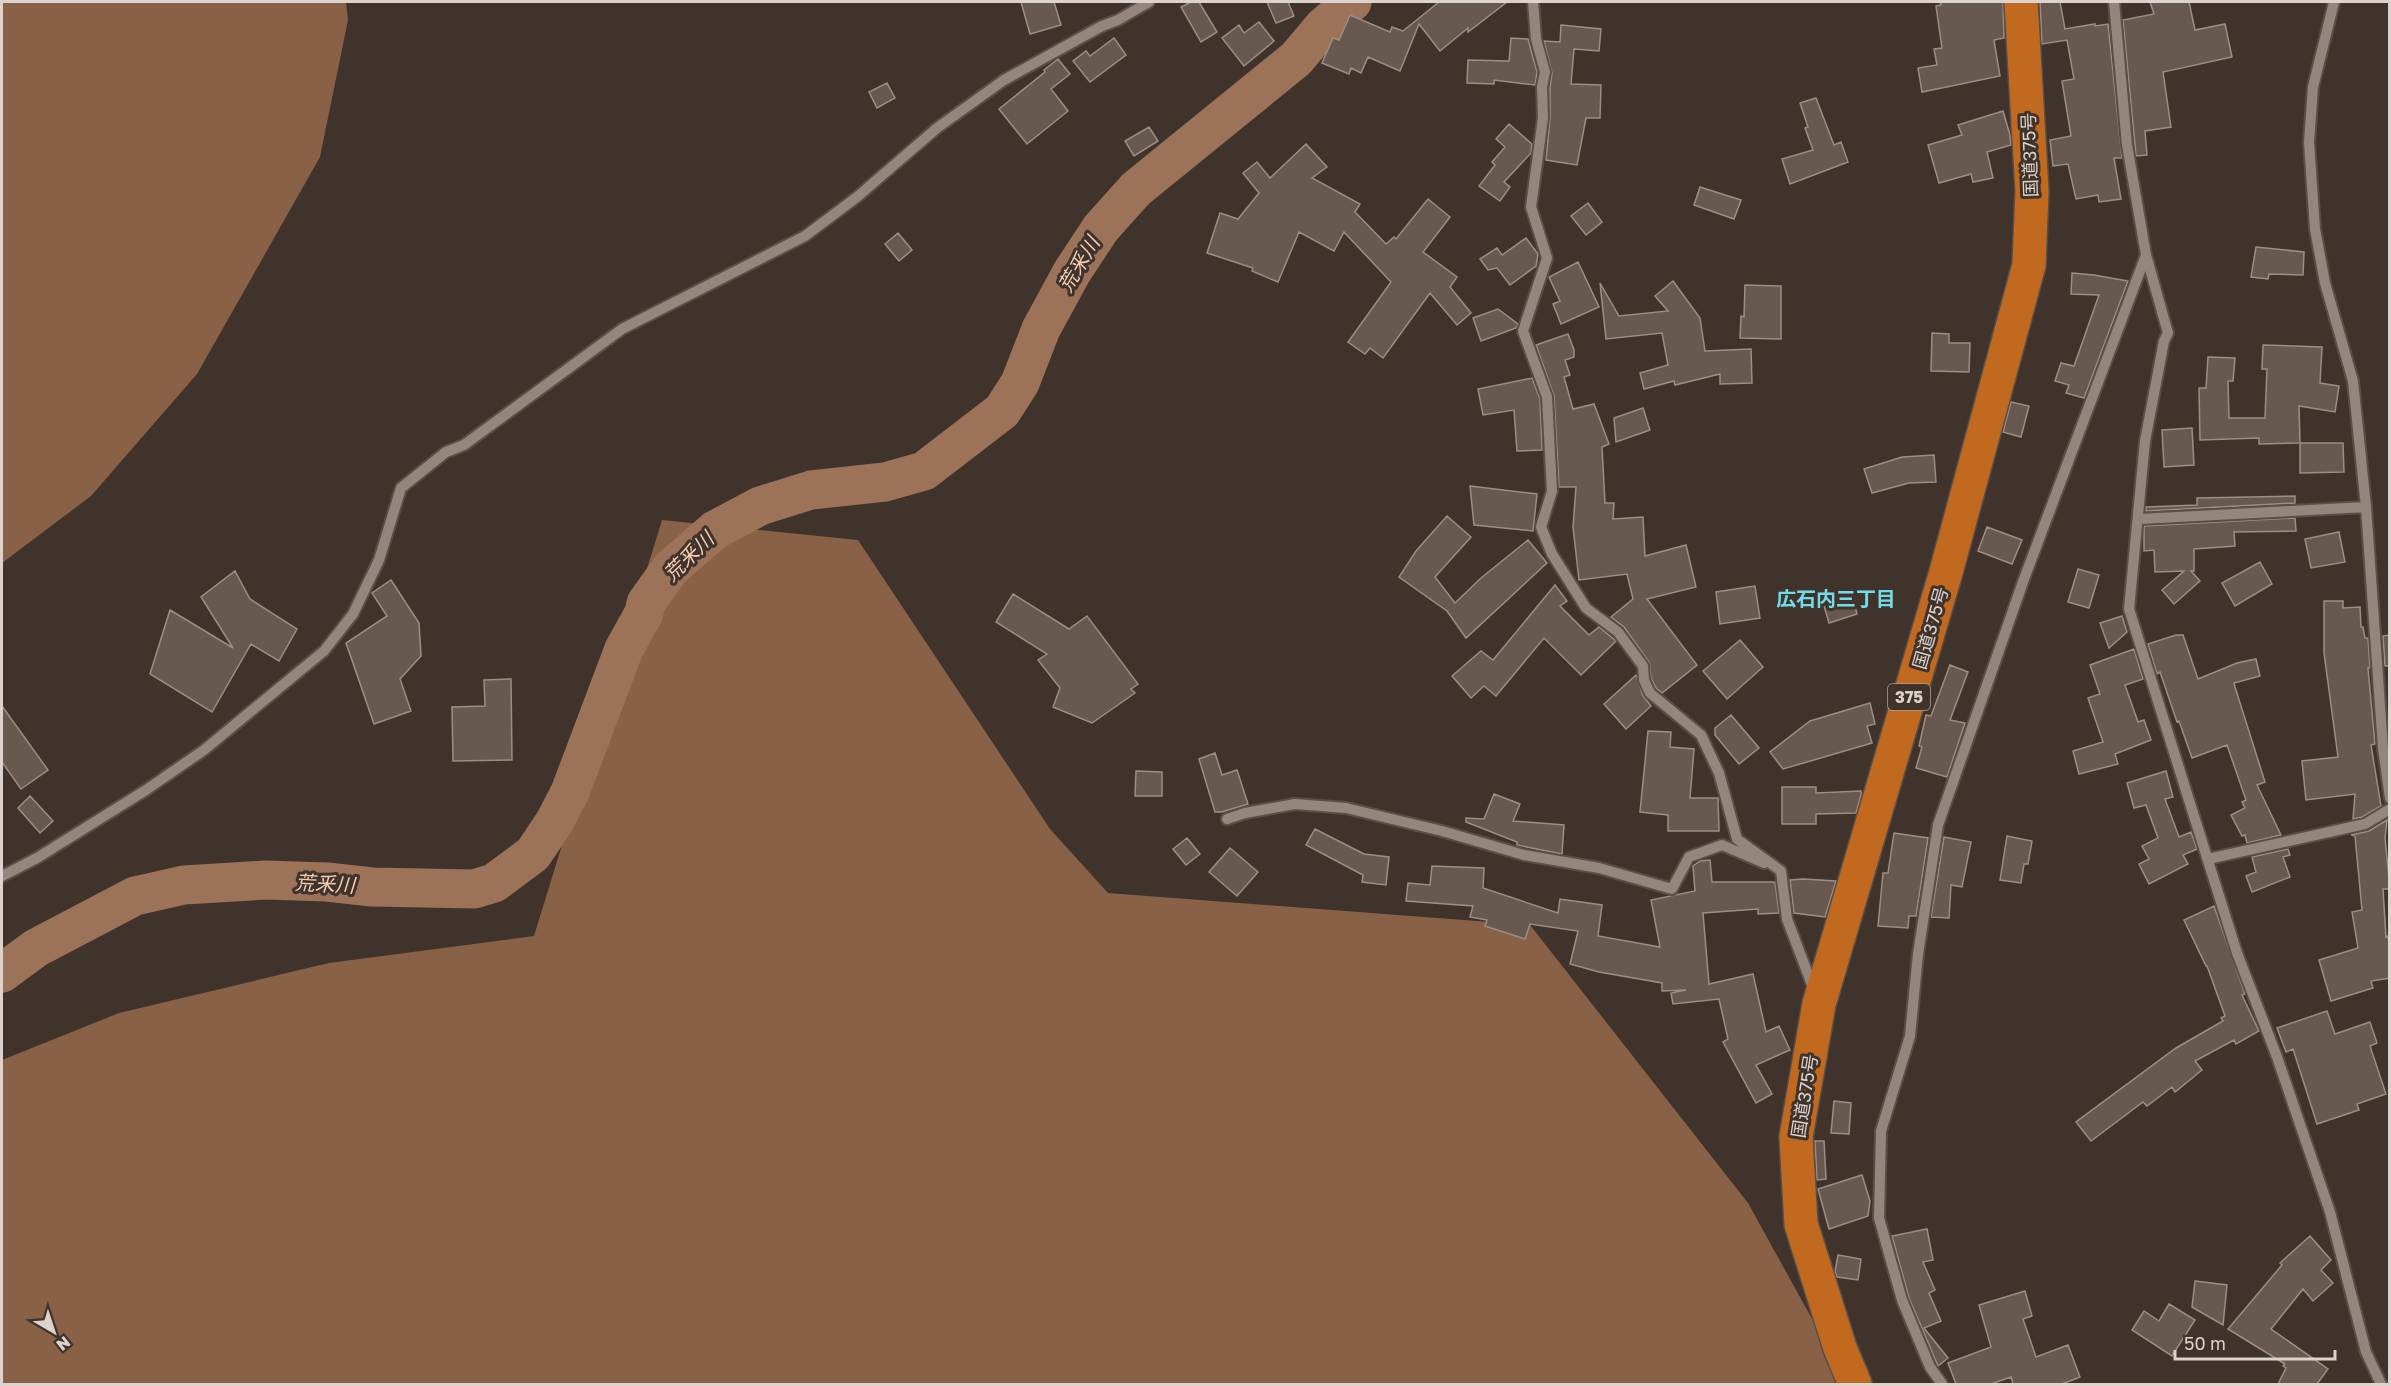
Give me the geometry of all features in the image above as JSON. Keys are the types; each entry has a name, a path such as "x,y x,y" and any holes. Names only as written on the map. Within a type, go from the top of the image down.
{"highway":[{"name":"国道375号","path":"1856,1384 1840,1348 1802,1224 1796,1137 1819,1004 1946,572 2029,265 2032,191 2021,2"}],"street":[{"path":"2,876 37,858 204,750 324,651 353,614 375,569 401,488 446,452 464,445 622,329 805,236 857,197 937,128 1004,80 1149,2"},
{"path":"1533,2 1536,39 1545,72 1542,87 1544,118 1531,207 1547,258 1523,331 1547,398 1552,491 1541,527 1552,554 1586,608 1618,632 1643,666 1644,680 1650,693 1701,735 1719,773 1737,838 1781,871 1787,920 1819,1004"},
{"path":"2114,2 2127,145 2146,255 2168,333 2164,341 2145,441 2129,609 2237,953 2273,1047 2330,1212 2366,1352 2381,1384"},
{"path":"2334,2 2313,87 2309,142 2315,229 2325,283 2353,381 2366,507 2383,748 2390,798"},
{"path":"1942,1384 1930,1366 1902,1300 1879,1218 1881,1131 1910,1036 1918,954 1938,825 2024,579 2146,255"},
{"path":"2139,519 2366,507"},
{"path":"1227,819 1245,813 1294,804 1346,808 1443,831 1524,855 1599,868 1672,889 1689,857 1722,845 1781,871"},
{"path":"2208,859 2365,824 2390,809"}],"shaded area":[{"path":"2,2 346,2 348,20 320,157 197,374 91,496 2,563"},
{"path":"662,520 858,540 1050,829 1108,893 1530,925 1748,1203 1848,1384 2,1384 2,1060 119,1013 329,963 534,936"}],"building":[{"path":"1021,2 1054,2 1061,25 1030,34"},
{"path":"1191,2 1199,2 1217,32 1201,42 1181,7"},
{"path":"1267,2 1288,2 1294,16 1276,23"},
{"path":"1439,2 1507,2 1468,32 1468,28 1440,51 1419,24 1400,71 1368,57 1361,73 1351,68 1349,74 1322,63 1333,38 1339,40 1350,15 1390,32 1392,27 1403,31"},
{"path":"1940,2 2003,2 2004,38 1994,40 2000,76 1922,92 1918,68 1937,65 1934,49 1942,48 1936,6 1941,5"},
{"path":"2040,2 2060,2 2065,29 2108,24 2122,158 2114,158 2121,199 2099,202 2098,195 2076,199 2068,164 2053,166 2050,140 2071,136 2062,81 2074,79 2067,40 2042,44"},
{"path":"2150,2 2189,2 2195,30 2225,24 2232,57 2163,72 2171,127 2145,131 2147,155 2136,156 2123,20 2154,14"},
{"path":"1259,22 1274,41 1244,66 1222,38 1239,25 1244,33"},
{"path":"1561,25 1601,29 1599,51 1574,49 1571,84 1601,85 1600,118 1586,118 1577,165 1546,160 1552,73 1544,41 1560,42"},
{"path":"1114,38 1126,55 1090,82 1073,61 1086,51 1090,56"},
{"path":"1511,38 1528,39 1537,72 1535,85 1494,80 1494,84 1467,83 1468,60 1509,61"},
{"path":"1058,59 1070,74 1051,89 1068,111 1027,144 999,109"},
{"path":"887,83 895,98 877,108 869,92"},
{"path":"1816,98 1834,145 1841,142 1848,162 1790,184 1782,159 1813,150 1805,128 1808,127 1800,103"},
{"path":"2003,111 2011,145 1987,152 1993,178 1973,182 1971,174 1939,183 1928,145 1962,135 1958,125"},
{"path":"1509,124 1532,144 1531,153 1504,182 1510,187 1500,201 1479,186 1495,165 1492,162 1505,147 1496,139"},
{"path":"1149,127 1158,141 1134,156 1125,141"},
{"path":"1306,144 1327,167 1312,178 1360,204 1355,212 1386,244 1394,237 1396,239 1428,199 1450,217 1423,252 1457,277 1450,287 1471,313 1457,325 1430,293 1383,358 1370,348 1365,354 1348,342 1391,282 1344,232 1334,251 1299,232 1278,282 1252,271 1253,268 1207,253 1220,213 1238,219 1259,193 1243,173 1257,162 1270,178"},
{"path":"1700,187 1741,200 1734,219 1694,205"},
{"path":"1588,203 1602,222 1586,235 1571,216"},
{"path":"898,233 912,250 899,261 885,244"},
{"path":"1526,238 1538,254 1536,266 1510,285 1497,268 1488,270 1480,259 1497,248 1502,255"},
{"path":"2256,247 2304,252 2303,275 2269,274 2268,279 2251,277"},
{"path":"1578,262 1599,307 1561,324 1553,304 1560,301 1549,277"},
{"path":"2072,273 2128,281 2084,398 2066,393 2069,385 2055,381 2061,363 2074,366 2099,295 2071,294"},
{"path":"1673,281 1700,318 1705,351 1751,349 1752,383 1720,384 1720,374 1675,385 1674,381 1644,389 1640,373 1668,365 1662,333 1606,339 1600,283 1619,316 1668,311 1655,296"},
{"path":"1745,285 1781,286 1781,339 1740,338 1741,316 1744,317"},
{"path":"1498,309 1518,324 1516,328 1481,341 1473,318"},
{"path":"1932,333 1949,334 1949,343 1970,343 1969,372 1931,371"},
{"path":"1568,334 1574,357 1565,360 1570,375 1564,377 1573,409 1594,404 1609,444 1602,447 1605,503 1614,503 1613,519 1643,517 1645,556 1686,545 1696,587 1647,599 1697,665 1662,693 1656,688 1651,678 1649,662 1624,627 1611,617 1633,599 1627,574 1579,580 1573,527 1576,487 1559,487 1554,396 1536,345"},
{"path":"2263,345 2322,347 2320,383 2339,386 2335,412 2299,406 2300,443 2259,444 2259,438 2200,440 2199,388 2206,388 2208,357 2235,358 2233,381 2228,381 2229,418 2265,418 2267,369 2262,369"},
{"path":"1532,378 1540,399 1542,450 1517,451 1514,410 1483,415 1478,389"},
{"path":"2011,402 2029,406 2021,437 2003,432"},
{"path":"1643,408 1650,430 1616,442 1614,418"},
{"path":"2192,428 2194,465 2164,467 2162,430"},
{"path":"2300,443 2343,443 2344,472 2300,473"},
{"path":"1934,455 1936,482 1909,483 1872,493 1864,469 1902,457"},
{"path":"1470,486 1537,494 1533,531 1474,525"},
{"path":"2295,496 2295,503 2146,511 2146,507 2197,505 2197,498"},
{"path":"1447,516 1471,537 1435,577 1455,603 1481,578 1528,540 1547,563 1466,638 1447,611 1399,577 1416,551"},
{"path":"2295,518 2296,531 2234,532 2235,546 2194,549 2194,571 2191,571 2200,581 2174,604 2162,590 2184,571 2155,572 2154,550 2144,551 2144,526"},
{"path":"1987,527 2022,540 2012,564 1978,551"},
{"path":"2339,532 2345,562 2311,568 2305,539"},
{"path":"2260,562 2272,584 2235,606 2222,583"},
{"path":"2078,569 2099,575 2089,608 2068,602"},
{"path":"235,571 250,599 297,629 279,661 251,644 212,712 150,674 170,610 233,648 201,597"},
{"path":"391,580 419,623 421,656 400,679 411,711 374,724 346,643 387,616 372,593"},
{"path":"1555,585 1567,601 1560,606 1589,635 1599,627 1616,641 1581,675 1544,638 1496,696 1484,686 1471,698 1452,676 1481,651 1493,660"},
{"path":"1755,586 1760,618 1720,624 1716,592"},
{"path":"1013,594 1069,629 1087,616 1138,684 1131,689 1135,693 1092,723 1053,707 1060,688 1038,660 1047,654 996,622"},
{"path":"1853,598 1857,614 1829,623 1824,606"},
{"path":"2324,601 2343,601 2343,608 2360,607 2361,627 2363,627 2365,638 2368,638 2370,668 2368,668 2375,744 2371,745 2381,806 2362,817 2353,819 2355,794 2306,800 2302,761 2338,757 2324,653"},
{"path":"2122,616 2127,632 2109,648 2100,623"},
{"path":"2183,635 2198,679 2237,663 2256,659 2260,676 2234,683 2265,782 2257,785 2281,835 2247,843 2245,835 2242,836 2231,815 2245,808 2242,802 2246,800 2227,745 2192,758 2160,672 2157,674 2148,644"},
{"path":"2390,635 2390,666 2385,666 2383,636"},
{"path":"1740,640 1763,667 1727,699 1703,671"},
{"path":"2134,649 2143,679 2125,685 2138,722 2144,720 2151,740 2115,754 2118,764 2079,774 2073,751 2103,742 2088,698 2100,694 2090,665"},
{"path":"1950,665 1968,672 1950,720 1965,723 1947,777 1916,768 1922,747 1919,746 1926,715 1931,716"},
{"path":"1636,675 1643,696 1651,706 1626,729 1604,704"},
{"path":"511,679 512,760 453,761 452,707 485,706 484,680"},
{"path":"1870,703 1875,724 1867,726 1872,743 1783,769 1770,752 1810,721"},
{"path":"2,706 48,770 21,789 2,762"},
{"path":"1731,715 1759,748 1739,764 1715,735 1715,728"},
{"path":"1648,731 1671,732 1670,747 1694,749 1690,798 1718,798 1719,831 1668,831 1668,815 1640,812"},
{"path":"1215,753 1222,775 1237,770 1248,804 1215,812 1199,759"},
{"path":"1136,771 1162,772 1162,796 1135,796"},
{"path":"2166,771 2173,797 2165,799 2179,837 2191,832 2197,849 2183,855 2188,864 2149,884 2139,864 2149,859 2142,846 2158,838 2146,805 2134,808 2127,783"},
{"path":"1782,787 1816,787 1816,793 1861,791 1861,795 1856,813 1816,814 1816,824 1782,824"},
{"path":"1494,794 1520,804 1513,821 1564,825 1562,854 1517,845 1517,842 1466,822 1466,818 1484,819"},
{"path":"30,796 53,821 40,833 18,808"},
{"path":"2387,820 2385,838 2390,889 2383,889 2386,937 2388,936 2390,950 2390,978 2371,981 2373,988 2331,1001 2319,960 2358,948 2352,912 2362,910 2355,836 2351,835 2369,831"},
{"path":"1315,829 1364,854 1389,857 1386,885 1362,882 1363,875 1306,845"},
{"path":"1894,833 1928,838 1916,916 1909,916 1908,928 1878,926 1883,873 1888,873"},
{"path":"2007,836 2032,841 2028,864 2024,864 2021,883 2000,880"},
{"path":"1944,837 1971,842 1962,887 1951,885 1949,918 1931,917"},
{"path":"1187,838 1200,854 1186,865 1173,849"},
{"path":"1230,848 1258,872 1237,896 1209,872"},
{"path":"2288,849 2290,855 2283,857 2290,877 2252,892 2246,876 2256,872 2252,857"},
{"path":"1710,860 1712,882 1775,882 1779,913 1758,914 1758,909 1703,913 1709,984 1753,974 1766,1032 1779,1026 1790,1050 1756,1065 1772,1094 1756,1103 1723,1042 1728,1039 1719,999 1673,1004 1671,993 1686,990 1662,991 1662,983 1599,972 1570,964 1578,931 1530,924 1525,939 1485,926 1487,920 1470,917 1473,906 1406,901 1408,883 1430,885 1432,866 1484,868 1483,888 1558,913 1560,899 1602,905 1598,936 1660,947 1651,900 1695,891 1693,866 1700,861"},
{"path":"1790,880 1836,881 1825,917 1794,913"},
{"path":"2214,906 2245,994 2242,995 2259,1031 2236,1044 2234,1040 2195,1061 2202,1070 2175,1092 2172,1087 2147,1106 2143,1102 2091,1141 2076,1122 2176,1048 2223,1021 2221,1018 2225,1016 2207,966 2184,920"},
{"path":"2327,1011 2335,1034 2370,1022 2377,1043 2370,1046 2386,1094 2357,1104 2359,1110 2317,1124 2293,1049 2286,1052 2277,1028"},
{"path":"1834,1101 1851,1103 1849,1134 1831,1133"},
{"path":"1815,1141 1824,1141 1826,1179 1817,1180"},
{"path":"1862,1175 1870,1201 1868,1216 1829,1229 1818,1189"},
{"path":"1927,1229 1933,1260 1923,1262 1935,1290 1929,1293 1941,1321 1924,1328 1948,1358 1938,1366 1909,1298 1892,1236"},
{"path":"2310,1236 2331,1260 2321,1270 2333,1283 2313,1301 2303,1289 2271,1329 2328,1369 2317,1384 2278,1384 2286,1368 2283,1366 2285,1364 2228,1329 2282,1265 2280,1263"},
{"path":"1838,1255 1861,1259 1858,1280 1837,1277 1835,1271"},
{"path":"2195,1281 2227,1285 2223,1325 2192,1307"},
{"path":"2025,1291 2032,1316 2023,1319 2036,1357 2068,1345 2080,1377 2062,1384 2013,1384 2011,1377 1991,1384 1956,1384 1948,1363 1991,1347 1979,1305"},
{"path":"2169,1304 2195,1320 2172,1356 2132,1330 2144,1311 2159,1321"}],"waterway":[{"name":"荒釆川","path":"2,973 36,948 135,896 184,885 266,880 327,882 372,887 474,889 494,883 533,854 555,821 570,792 624,649 644,613 646,603 671,568 715,530 760,506 811,490 885,482 924,471 1002,411 1020,383 1041,329 1072,272 1101,228 1136,189 1296,59 1323,27 1352,2"}],"district":[{"name":"広石内三丁目","path":"1836,598"}]}
